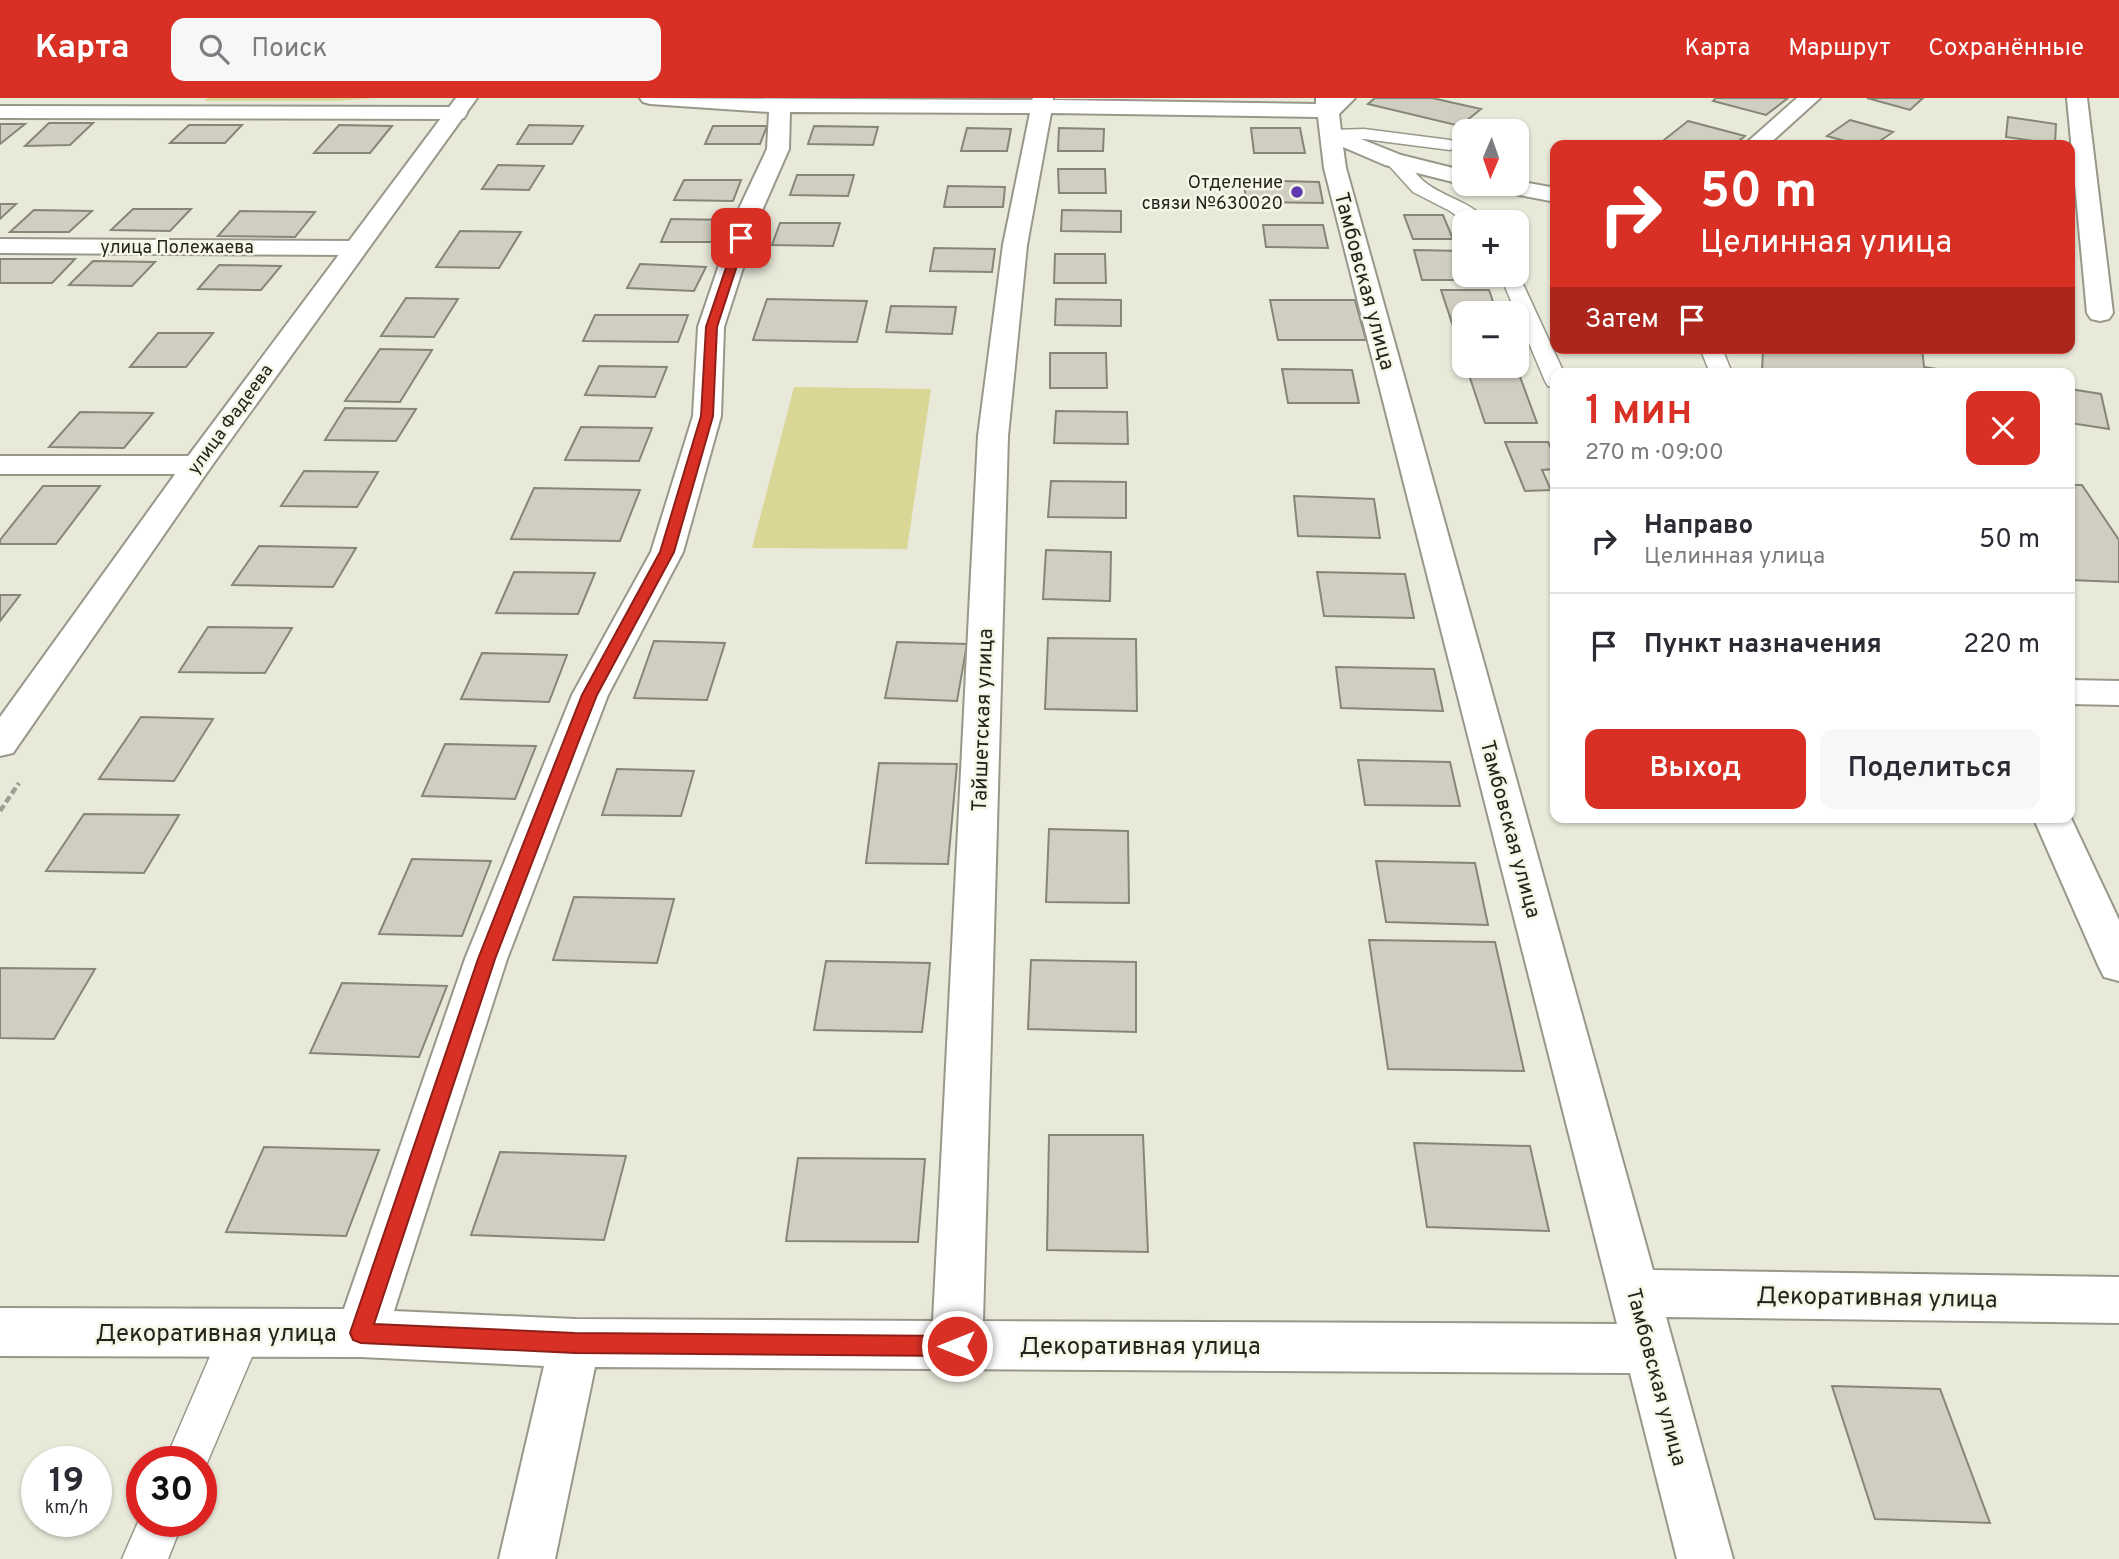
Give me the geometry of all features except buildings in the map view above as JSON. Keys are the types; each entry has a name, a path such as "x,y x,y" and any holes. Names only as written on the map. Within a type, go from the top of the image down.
{"street":[{"path":"650,98 706,104 780,106 1044,102 1333,111 1393,160 1452,175"},
{"path":"1761,140 1810,98"},
{"path":"2075,308 2109,315 2077,98"},
{"name":"Тайшетская улица","path":"957,1346 993,436 1016,245 1044,102"},
{"path":"0,112 461,105"},
{"name":"улица Фадеева","path":"0,744 197,465 461,105"},
{"path":"361,1333 486,959 590,695 667,552 707,416 711,327 748,215 778,149 780,106"},
{"name":"Тамбовская улица","path":"1333,111 1335,168 1705,1559"},
{"path":"1530,190 1550,194"},
{"name":"улица Полежаева","path":"0,246 355,248"},
{"path":"0,465 197,465"},
{"path":"2075,692 2119,693"},
{"path":"2055,823 2119,965"},
{"name":"Декоративная улица","path":"1635,1293 2119,1300"},
{"name":"Декоративная улица","path":"0,1332 361,1333 575,1343 1649,1349"},
{"path":"527,1559 575,1343"}],"lane":[{"path":"1333,111 1364,134 1450,145"},
{"path":"1393,160 1420,188 1461,210"},
{"path":"1515,287 1550,368"},
{"path":"193,1446 241,1334"},
{"path":"145,1559 154,1537"}],"shaded area":[{"path":"207,98 375,98 339,101 205,101"},
{"path":"794,387 931,389 907,549 752,548"}],"place":[{"name":"Отделение связи №630020","path":"1297,192"}],"route":[{"path":"741,238 711,327 707,416 667,552 590,695 486,959 361,1333 575,1343 957,1346"}]}
